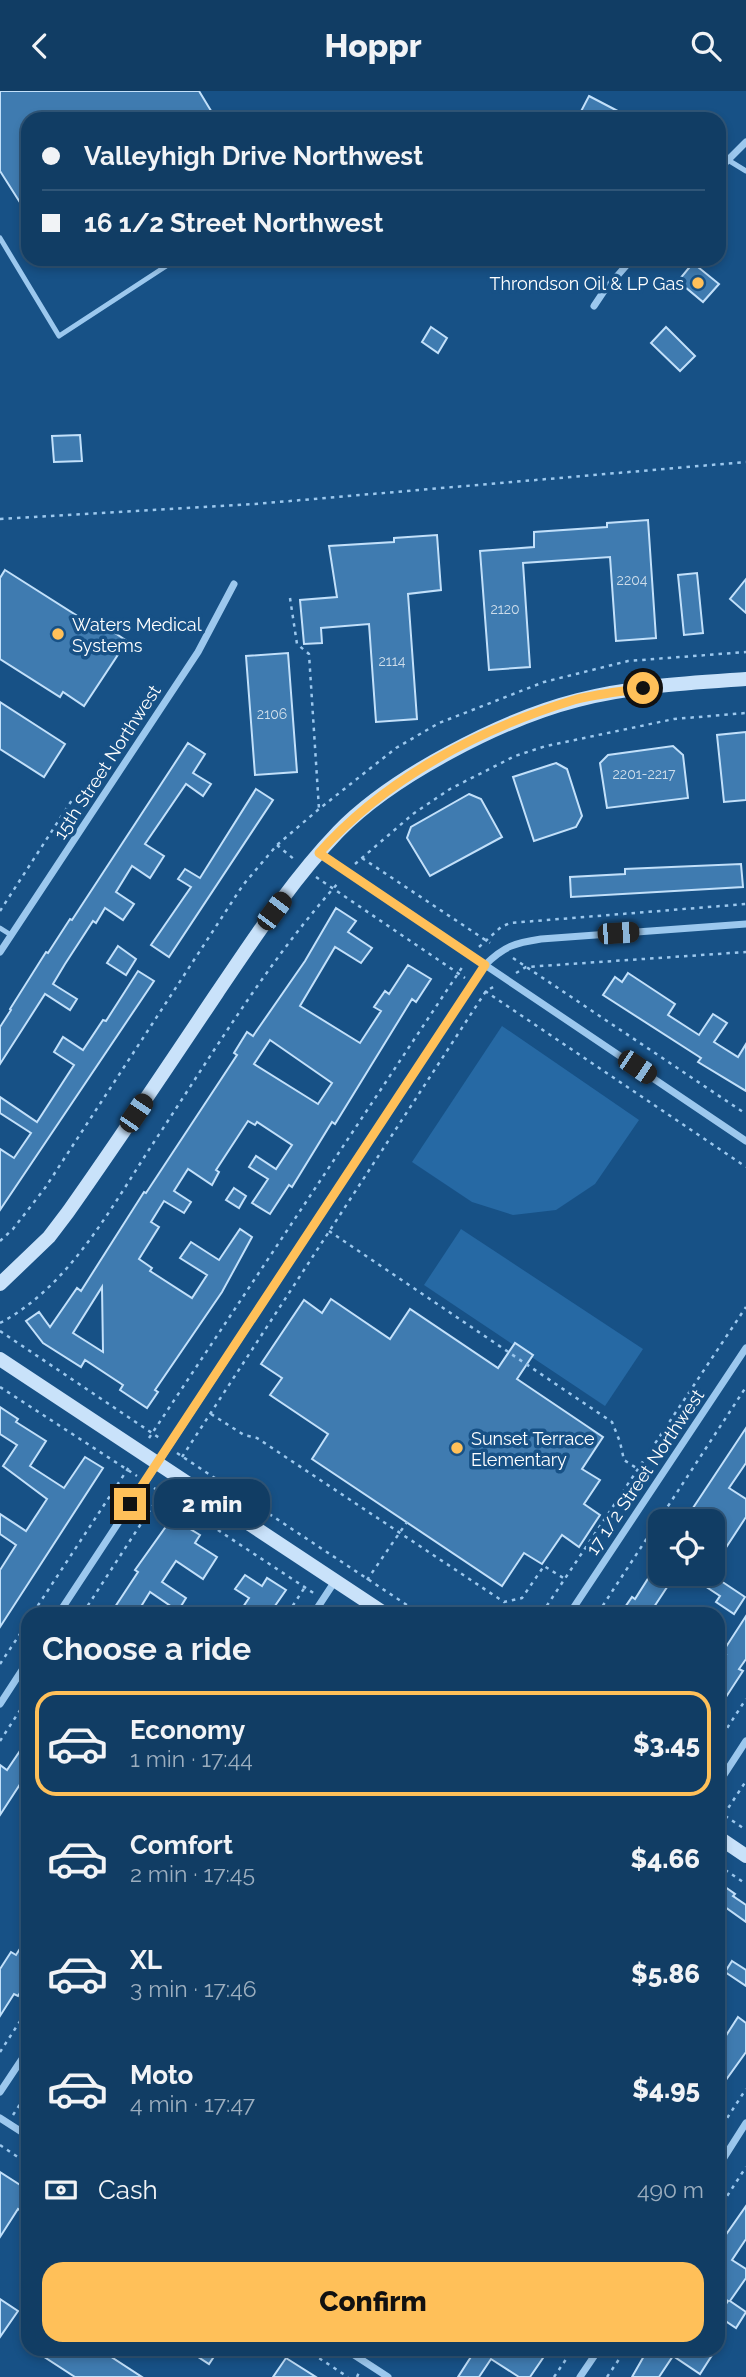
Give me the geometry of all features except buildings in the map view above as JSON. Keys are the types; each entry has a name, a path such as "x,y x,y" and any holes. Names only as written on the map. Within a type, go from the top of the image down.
{"main road":[{"path":"0,1283 49,1237 68,1212 260,929 339,831 405,778 439,758 527,716 601,694 746,679"},
{"path":"0,1359 375,1607"},
{"path":"725,1842 746,1856"}],"street":[{"path":"728,160 746,142"},
{"path":"594,306 625,266"},
{"name":"15th Street Northwest","path":"0,952 198,652 234,584"},
{"path":"319,853 746,1141"},
{"path":"63,1607 485,965 500,950 517,943 541,939 746,924"},
{"name":"17 1/2 Street Northwest","path":"574,1607 746,1348"},
{"path":"318,1607 335,1581"},
{"path":"0,1704 21,1672"},
{"path":"725,1773 746,1741"},
{"path":"0,2092 21,2060"},
{"path":"0,2118 21,2132"},
{"path":"725,2156 746,2123"},
{"path":"356,2356 388,2377"},
{"path":"580,2377 594,2356"}],"lane":[{"path":"728,160 746,171"},
{"path":"0,238 59,336 166,266"},
{"path":"0,928 11,935"}],"path":[{"path":"0,519 255,504 746,463"},
{"path":"0,1241 13,1229 45,1188 243,885 277,845 319,809 309,654 297,643 290,598"},
{"path":"746,713 674,719 546,746 515,756 450,789 413,814 361,857 485,940 501,927 520,922 746,905"},
{"path":"0,911 72,800"},
{"path":"0,1323 14,1315 46,1288 86,1244 274,962 332,889 458,973 153,1432 0,1331"},
{"path":"746,952 526,967 746,1114"},
{"path":"410,1607 182,1457 486,991 746,1167"},
{"path":"316,1223 612,1422 624,1460 638,1469"},
{"path":"546,1607 746,1307"},
{"path":"0,1387 128,1470 37,1607"},
{"path":"602,1607 746,1387"},
{"path":"210,1414 244,1435 257,1437 504,1602 522,1598 544,1566 565,1579"},
{"path":"87,1607 161,1493 305,1587 292,1607"},
{"path":"367,1579 407,1522"},
{"path":"0,1664 21,1632"},
{"path":"725,1731 746,1699"},
{"path":"0,1741 21,1709"},
{"path":"725,1813 746,1781"},
{"path":"725,1816 746,1830"},
{"path":"725,1870 746,1884"},
{"path":"0,2052 21,2020"},
{"path":"725,2120 746,2089"},
{"path":"0,2145 21,2159"},
{"path":"725,2199 746,2167"},
{"path":"316,2356 348,2377"},
{"path":"554,2377 568,2356"},
{"path":"607,2377 621,2356"}],"shaded area":[{"path":"502,1026 639,1120 595,1184 556,1210 513,1215 472,1202 412,1162"},
{"path":"461,1229 643,1349 605,1406 424,1285"}],"place":[{"name":"Throndson Oil & LP Gas","path":"698,283"},
{"name":"Waters Medical Systems","path":"58,634"},
{"name":"Sunset Terrace Elementary","path":"457,1448"}],"route":[{"path":"130,1504 485,965 319,853 339,831 387,791 439,758 527,716 575,700 643,688"}]}
